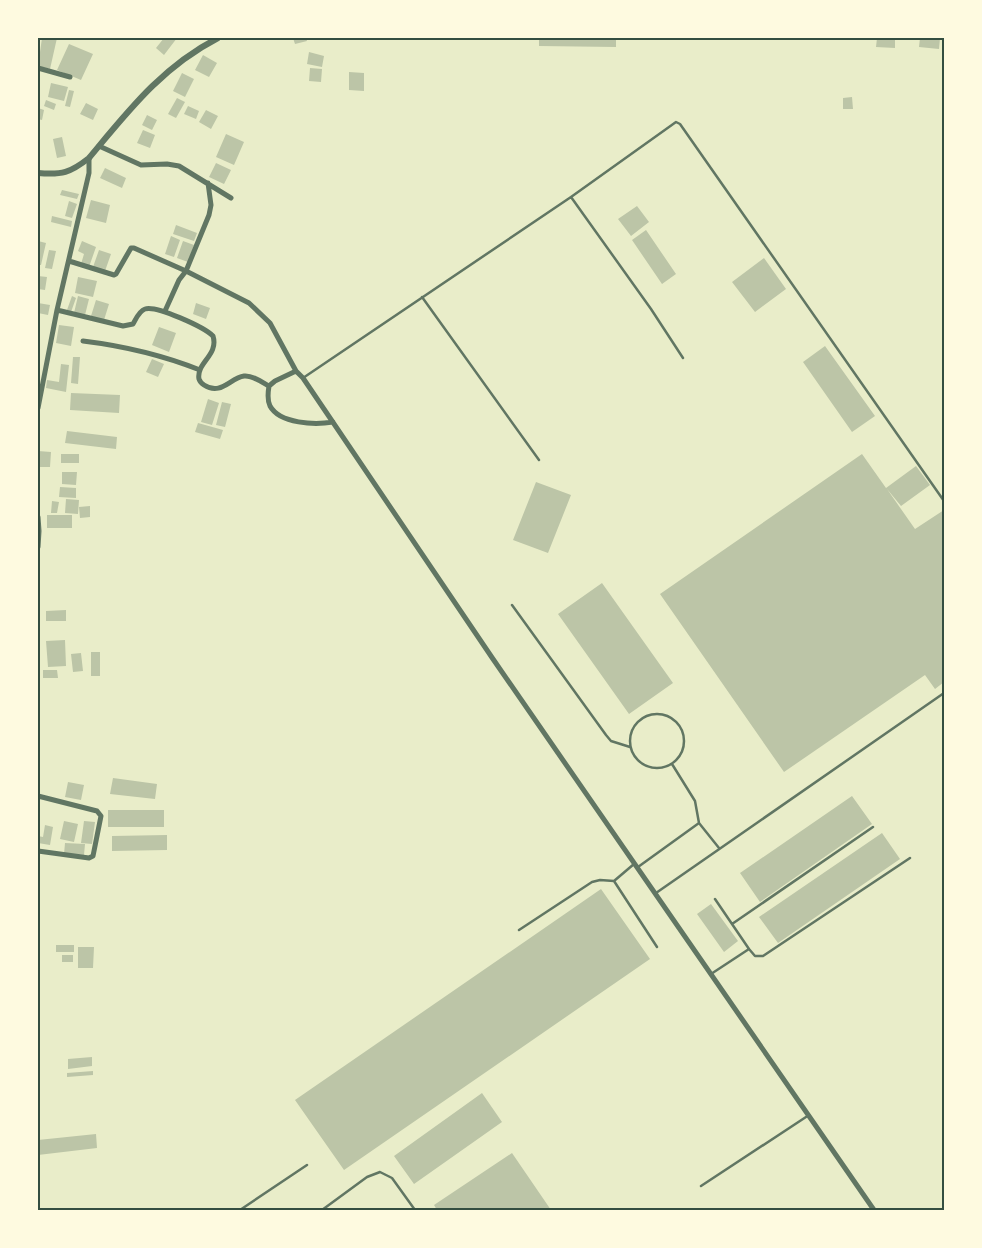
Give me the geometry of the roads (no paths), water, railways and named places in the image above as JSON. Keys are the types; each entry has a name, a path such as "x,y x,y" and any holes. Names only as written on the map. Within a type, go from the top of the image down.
{"street":[{"path":"38,173 65,173 73,170 90,158 150,86 192,53 217,38"},
{"path":"38,68 70,77"},
{"path":"99,146 141,165 167,164 179,166 231,198"},
{"path":"38,408 57,310 89,173 90,158"},
{"path":"165,311 179,280 186,271 209,215 211,205 208,183"},
{"path":"69,261 114,275 132,248 134,248 186,271 249,303 270,323 296,370 304,378 493,659 874,1210"},
{"path":"57,310 123,326 133,324 142,310 147,308 165,311 213,336 212,352 200,370 199,378 206,387 224,386 238,377 246,375 269,386"},
{"path":"83,341 157,355 200,370"},
{"path":"296,370 275,380 269,386 268,399 270,406 287,419 308,424 332,422"},
{"path":"38,517 38,547"},
{"path":"38,796 97,811 101,816 93,856 89,858 38,851"}],"lane":[{"path":"304,378 571,197 676,122 680,124 944,501"},
{"path":"571,197 658,319 683,358"},
{"path":"422,297 539,460"},
{"path":"512,605 606,735 611,741 630,747"},
{"path":"656,893 718,848 944,693"},
{"path":"660,714 673,719 682,728 684,741 681,754 672,764 660,768 647,766 636,759 630,747 631,734 637,723 648,716 660,714"},
{"path":"672,764 695,801 699,822 718,848"},
{"path":"519,930 592,882 600,880 614,881 699,822"},
{"path":"732,924 873,827"},
{"path":"715,899 749,949 755,956 763,956 910,858"},
{"path":"614,881 657,947"},
{"path":"711,974 749,949"},
{"path":"701,1186 808,1115"},
{"path":"240,1210 307,1165"},
{"path":"322,1210 367,1177 380,1172 392,1178 415,1210"}]}
